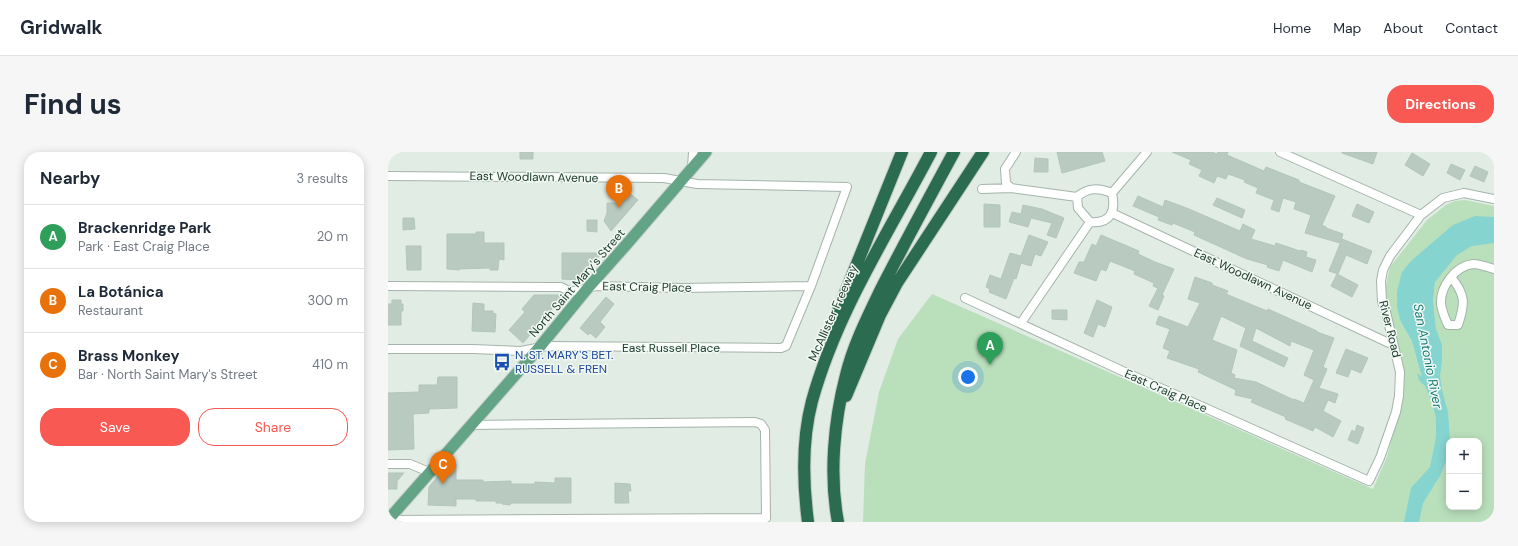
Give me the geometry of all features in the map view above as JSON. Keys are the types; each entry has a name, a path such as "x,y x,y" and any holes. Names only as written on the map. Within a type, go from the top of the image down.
{"highway":[{"path":"812,402 824,344 902,152"},
{"name":"McAllister Freeway","path":"808,522 804,491 805,446 812,402 830,348 852,297 931,152"},
{"path":"838,522 834,474 836,437 846,374 868,316 891,269 954,152"},
{"path":"839,414 866,346 897,283 983,152"}],"main road":[{"name":"North Saint Mary's Street","path":"388,520 538,349 586,289 706,152"}],"street":[{"path":"692,167 693,152"},
{"path":"1011,188 1006,183 1005,169 1016,152"},
{"path":"1112,193 1147,152"},
{"path":"1280,152 1421,215"},
{"name":"East Woodlawn Avenue","path":"388,176 664,178 697,184 847,187 811,286"},
{"path":"982,189 1011,188 1077,197 1083,192 1092,189 1102,189 1112,193"},
{"path":"1090,222 1103,221 1112,213 1115,204 1112,193"},
{"name":"River Road","path":"1368,481 1380,458 1396,412 1399,396 1400,372 1386,312 1382,302 1381,281 1390,256 1421,215 1447,196 1464,193 1494,199"},
{"path":"1077,197 1078,208 1090,222"},
{"name":"East Woodlawn Avenue","path":"1112,213 1393,345"},
{"path":"1021,324 1090,222"},
{"path":"1451,277 1459,287 1464,298 1462,314 1458,325 1448,325 1443,313 1441,303 1445,285 1451,277 1456,271 1466,266 1474,264 1494,269"},
{"name":"East Craig Place","path":"388,286 561,287 569,291 576,291 596,286 681,288 811,286"},
{"name":"East Russell Place","path":"388,349 473,349 521,351 538,349 547,346 781,348 786,346 811,286"},
{"name":"East Craig Place","path":"964,298 1368,481"},
{"path":"388,520 766,518 765,430 761,424 755,422 470,425"},
{"path":"388,464 410,464 429,472"}],"green space":[{"path":"1465,200 1494,206 1494,522 863,522 865,464 879,392 898,339 932,294 1373,489 1387,457 1404,394 1402,360 1385,290 1390,267 1427,220 1446,205 1455,201"}],"water":[{"name":"San Antonio River","path":"1475,216 1494,217 1494,243 1472,246 1457,255 1435,282 1433,300 1436,329 1442,345 1440,376 1448,412 1450,438 1446,438 1446,461 1440,476 1423,503 1419,522 1404,522 1411,488 1430,467 1436,437 1436,418 1431,399 1425,386 1419,380 1417,373 1422,377 1412,341 1400,320 1397,306 1397,291 1402,272 1411,261 1453,225"}],"building":[{"path":"520,152 533,152 533,159 520,159"},
{"path":"1057,152 1102,152 1105,161 1062,173"},
{"path":"1172,152 1212,152 1217,154 1218,152 1228,152 1227,155 1264,171 1266,167 1335,196 1322,225 1343,234 1340,243 1305,233 1311,215 1294,209 1296,202 1283,198 1279,212 1271,209 1274,200 1256,193 1258,188 1244,182 1245,180 1228,174 1226,179 1217,176 1214,183 1199,176 1202,170 1189,164 1191,160"},
{"path":"1342,152 1377,152 1373,164"},
{"path":"1412,153 1430,164 1423,176 1405,165"},
{"path":"1035,158 1048,159 1048,172 1034,172"},
{"path":"1451,164 1465,170 1460,180 1447,173"},
{"path":"1475,166 1488,172 1484,182 1470,176"},
{"path":"627,191 638,200 611,231 604,221 607,213 607,203 618,203"},
{"path":"1138,196 1163,207 1165,200 1240,231 1243,224 1255,230 1251,239 1275,246 1276,243 1307,252 1306,257 1316,260 1312,272 1283,260 1279,271 1267,267 1268,265 1247,259 1194,235 1195,232 1173,223 1172,225 1158,220 1159,217 1133,206"},
{"path":"1217,198 1245,210 1242,218 1213,205"},
{"path":"984,204 1000,205 1000,227 984,227"},
{"path":"1357,204 1374,212 1369,223 1352,216"},
{"path":"1023,205 1042,209 1064,218 1056,238 1047,235 1052,223 1031,218 1028,227 1009,222 1012,212 1021,214"},
{"path":"403,218 414,218 415,229 403,230"},
{"path":"587,220 597,220 597,232 587,231"},
{"path":"476,232 484,232 484,243 504,243 504,260 499,259 498,270 490,270 490,268 459,270 447,269 447,234 476,234"},
{"path":"1029,235 1048,242 1041,256 1035,254 1031,266 1021,263 1016,279 1014,278 1006,299 989,292 990,289 986,287 990,275 1001,279 1010,253 1021,256"},
{"path":"1101,235 1139,251 1138,254 1155,262 1174,269 1162,295 1164,296 1158,310 1149,306 1158,288 1153,286 1154,283 1134,274 1135,271 1110,261 1106,271 1101,269 1096,281 1074,273 1079,262 1084,262 1092,244 1096,246"},
{"path":"1342,239 1372,251 1367,264 1346,255 1338,274 1329,271"},
{"path":"406,246 421,246 421,270 407,270"},
{"path":"562,253 602,253 578,280 562,279"},
{"path":"1337,274 1358,285 1352,297 1331,286"},
{"path":"1195,277 1228,291 1226,294 1267,311 1268,309 1317,332 1334,338 1323,367 1327,369 1319,388 1338,394 1335,403 1328,400 1323,411 1341,421 1333,437 1315,427 1313,431 1285,419 1286,417 1251,402 1253,399 1235,395 1236,390 1198,372 1199,369 1167,358 1170,351 1163,348 1170,329 1156,324 1159,316 1188,327 1200,303 1188,299","holes":["1221,316 1246,328 1240,346 1284,367 1288,358 1252,341 1256,328 1290,346 1291,341 1314,350 1304,375 1314,380 1304,403 1294,400 1256,382 1234,378 1235,375 1231,373 1237,350 1212,340"]},
{"path":"534,295 564,295 523,343 509,330 525,312 522,309"},
{"path":"606,297 614,304 600,322 605,327 596,338 590,333 588,335 580,328"},
{"path":"392,300 401,300 401,304 403,304 403,311 401,311 401,325 388,325 388,304 392,304"},
{"path":"1097,300 1112,307 1105,327 1098,324 1093,337 1084,333"},
{"path":"473,303 484,304 484,311 493,311 493,313 496,314 495,332 472,331"},
{"path":"1052,310 1067,310 1067,320 1052,319"},
{"path":"1346,349 1368,358 1361,373 1351,369 1348,377 1336,373"},
{"path":"438,377 457,377 457,408 429,409 429,413 413,414 414,449 388,450 388,393 419,392 419,385 437,385"},
{"path":"1357,425 1364,428 1358,444 1348,440 1352,430 1355,432"},
{"path":"448,464 456,464 456,480 483,480 483,482 511,481 511,484 535,484 535,482 555,483 555,478 571,478 571,503 511,503 510,505 496,503 496,501 456,499 456,506 428,505 429,487"},
{"path":"388,473 404,473 397,481 397,489 388,489"},
{"path":"615,483 630,484 631,491 628,491 629,503 615,503"}],"place":[{"name":"La Botánica","path":"619,208"},
{"name":"N. ST. MARY'S BET. RUSSELL & FREN","path":"502,362"},
{"name":"Brackenridge Park","path":"990,365"},
{"name":"Brass Monkey","path":"443,484"}]}
